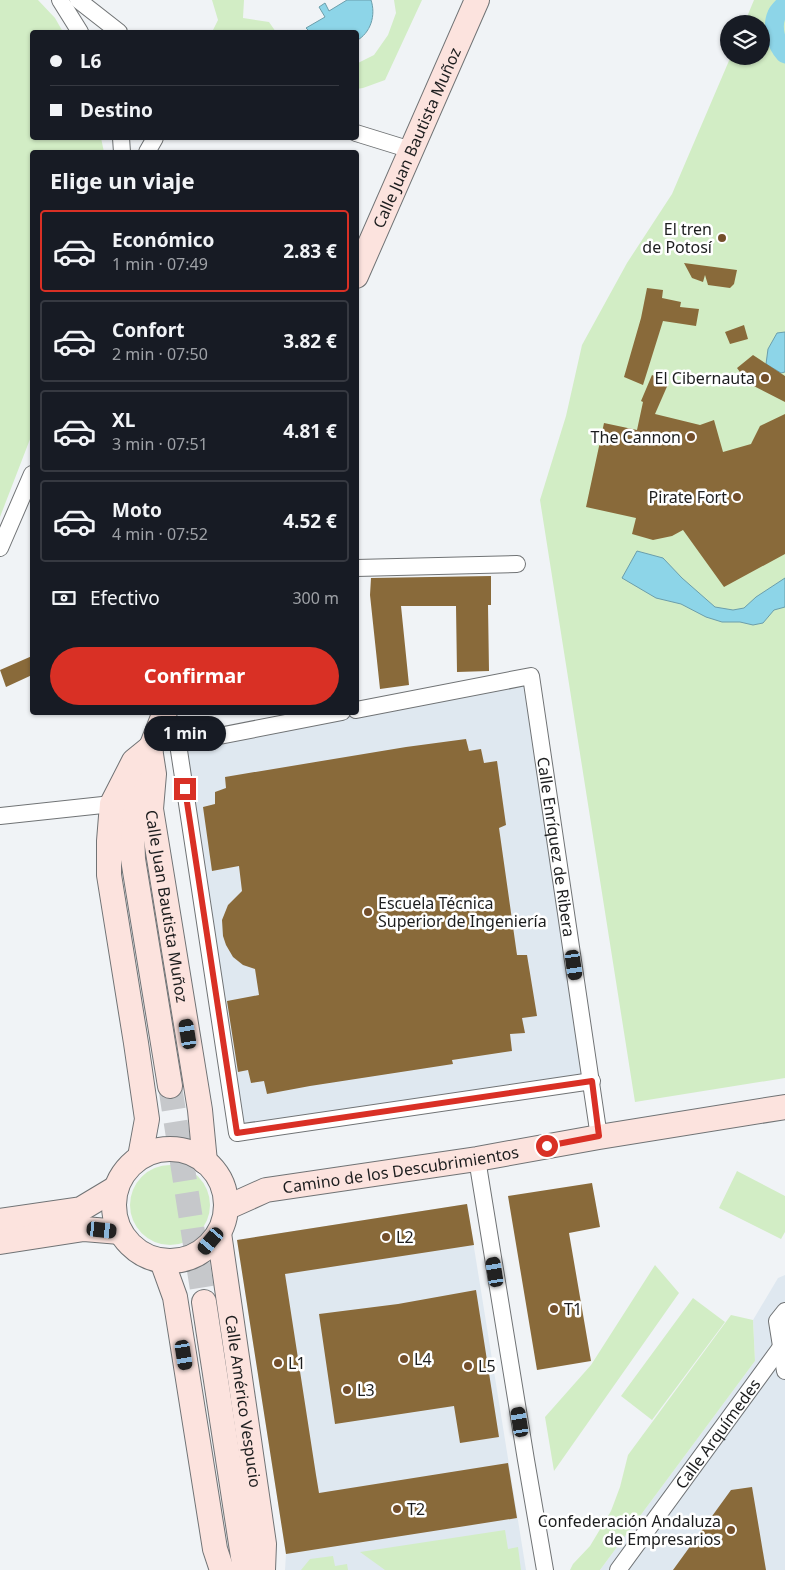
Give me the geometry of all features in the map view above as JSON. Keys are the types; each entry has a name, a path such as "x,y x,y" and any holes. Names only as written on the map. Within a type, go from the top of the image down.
{"street":[{"path":"60,0 79,30"},
{"path":"78,0 116,30"},
{"name":"Calle Juan Bautista Muñoz","path":"359,269 477,0"},
{"path":"359,134 411,150"},
{"path":"0,548 30,479"},
{"path":"359,568 518,564"},
{"name":"Calle Enríquez de Ribera","path":"359,709 531,676 599,1136"},
{"path":"164,715 139,778 132,829 133,859 170,1086"},
{"path":"153,741 178,744 327,715"},
{"path":"140,1157 147,1118 109,875 109,840 112,804 134,761 153,741"},
{"name":"Calle Juan Bautista Muñoz","path":"153,741 154,774 151,809 200,1110 205,1162"},
{"path":"178,744 237,1133 592,1081"},
{"path":"0,816 112,804"},
{"name":"Camino de los Descubrimientos","path":"226,1208 266,1190 477,1159 599,1136 785,1107"},
{"path":"174,1149 190,1153 205,1162 217,1175 224,1190 226,1208 219,1232 204,1250 184,1259 162,1261 146,1256 131,1246 120,1232 114,1210 116,1188 126,1171 140,1157 156,1150 174,1149"},
{"path":"477,1159 545,1570"},
{"path":"0,1222 81,1209 116,1188"},
{"path":"0,1242 84,1229 120,1232"},
{"name":"Calle Américo Vespucio","path":"219,1232 264,1544 263,1570"},
{"path":"162,1261 175,1297 215,1549 222,1570"},
{"path":"204,1302 245,1570"},
{"path":"785,1311 777,1321 785,1371"},
{"name":"Calle Arquímedes","path":"618,1570 781,1347"}],"shaded area":[{"name":"Escuela Técnica Superior de Ingeniería","path":"531,676 592,1081 237,1133 179,750 345,715 359,715 359,712"},
{"path":"467,1204 526,1570 285,1570 286,1554 237,1240"},
{"path":"785,1275 785,1570 600,1570 755,1361 753,1320 778,1278"}],"green space":[{"path":"0,0 38,0 55,18 62,30 30,30 30,140 101,140 104,150 30,150 30,439 0,517"},
{"path":"212,0 244,0 243,18 269,22 275,30 213,30 218,20"},
{"path":"394,0 422,0 385,80 359,89 359,62 374,55 388,35 396,13"},
{"path":"754,0 785,0 785,1078 635,1102 540,500 566,416 582,345 627,263 672,194 727,65 770,65 770,15 748,15"},
{"path":"170,1165 185,1168 198,1177 207,1190 210,1205 207,1220 198,1233 185,1242 170,1245 155,1242 142,1233 133,1220 130,1205 133,1190 142,1177 155,1168"},
{"path":"737,1171 785,1196 785,1232 781,1239 719,1208"},
{"path":"655,1265 679,1293 554,1471 545,1417 591,1365"},
{"path":"693,1298 725,1322 652,1420 621,1396"},
{"path":"731,1315 753,1320 755,1361 600,1570 570,1570 573,1564 590,1546 611,1511 620,1487 628,1455"},
{"path":"505,1530 508,1549 518,1547 521,1570 385,1570 360,1552"},
{"path":"333,1556 335,1566 347,1564 348,1570 301,1570 310,1559"}],"water":[{"path":"347,0 371,0 373,12 369,28 359,39 359,30 308,30 306,28 325,17 319,7 325,3 329,11"},
{"path":"785,332 785,372 781,373 766,364 768,349 777,333"},
{"path":"637,551 663,558 682,578 715,607 733,610 744,608 756,597 785,578 785,607 774,610 763,623 753,625 740,622 722,622 706,617 681,604 656,598 622,578"}],"building":[{"path":"684,263 737,270 734,284 730,288 708,285 705,275 703,282 692,278"},
{"path":"647,288 663,290 662,298 681,302 680,307 699,309 696,326 663,321 643,385 624,377 641,318"},
{"path":"744,325 748,339 730,344 725,332"},
{"name":"El Cibernauta","path":"753,355 785,376 785,402 748,383 737,368"},
{"path":"652,375 669,382 655,414 700,425 714,420 723,452 751,444 760,426 785,414 785,554 724,587 683,530 672,536 653,540 632,534 636,518 586,507 604,423 637,430 643,402 641,401"},
{"path":"491,576 491,605 488,605 489,671 457,672 456,606 401,606 409,685 380,689 370,595 371,578"},
{"path":"30,657 30,676 6,687 0,670"},
{"name":"Escuela Técnica Superior de Ingeniería","path":"466,739 469,751 481,749 484,763 497,761 506,825 499,828 517,955 527,955 537,1016 522,1018 525,1033 510,1034 512,1051 452,1060 453,1064 267,1094 264,1081 251,1083 248,1070 238,1072 227,1001 259,995 255,969 243,965 233,957 223,936 222,920 228,905 242,891 239,866 212,871 203,807 215,804 215,792 226,788 225,777"},
{"path":"592,1183 600,1227 569,1233 591,1361 537,1370 508,1196"},
{"path":"467,1204 474,1245 285,1274 316,1475 319,1493 508,1463 517,1518 286,1554 237,1240"},
{"path":"476,1290 499,1437 460,1443 454,1406 335,1424 319,1314 398,1304"},
{"name":"Confederación Andaluza de Empresarios","path":"752,1487 766,1570 673,1570 731,1490"}],"waterway":[{"path":"785,4 778,13 774,24 777,40 785,54"}],"tunnel":[{"path":"170,1086 204,1302"}],"place":[{"name":"El tren de Potosí","path":"722,238"},
{"name":"El Cibernauta","path":"765,378"},
{"name":"The Cannon","path":"691,437"},
{"name":"Pirate Fort","path":"737,497"},
{"name":"Escuela Técnica Superior de Ingeniería","path":"368,912"},
{"name":"L2","path":"386,1237"},
{"name":"T1","path":"554,1309"},
{"name":"L4","path":"404,1359"},
{"name":"L1","path":"278,1363"},
{"name":"L5","path":"468,1366"},
{"name":"L3","path":"347,1390"},
{"name":"T2","path":"397,1509"},
{"name":"Confederación Andaluza de Empresarios","path":"731,1530"}],"route":[{"path":"185,789 237,1133 592,1081 599,1136 547,1146"}]}
